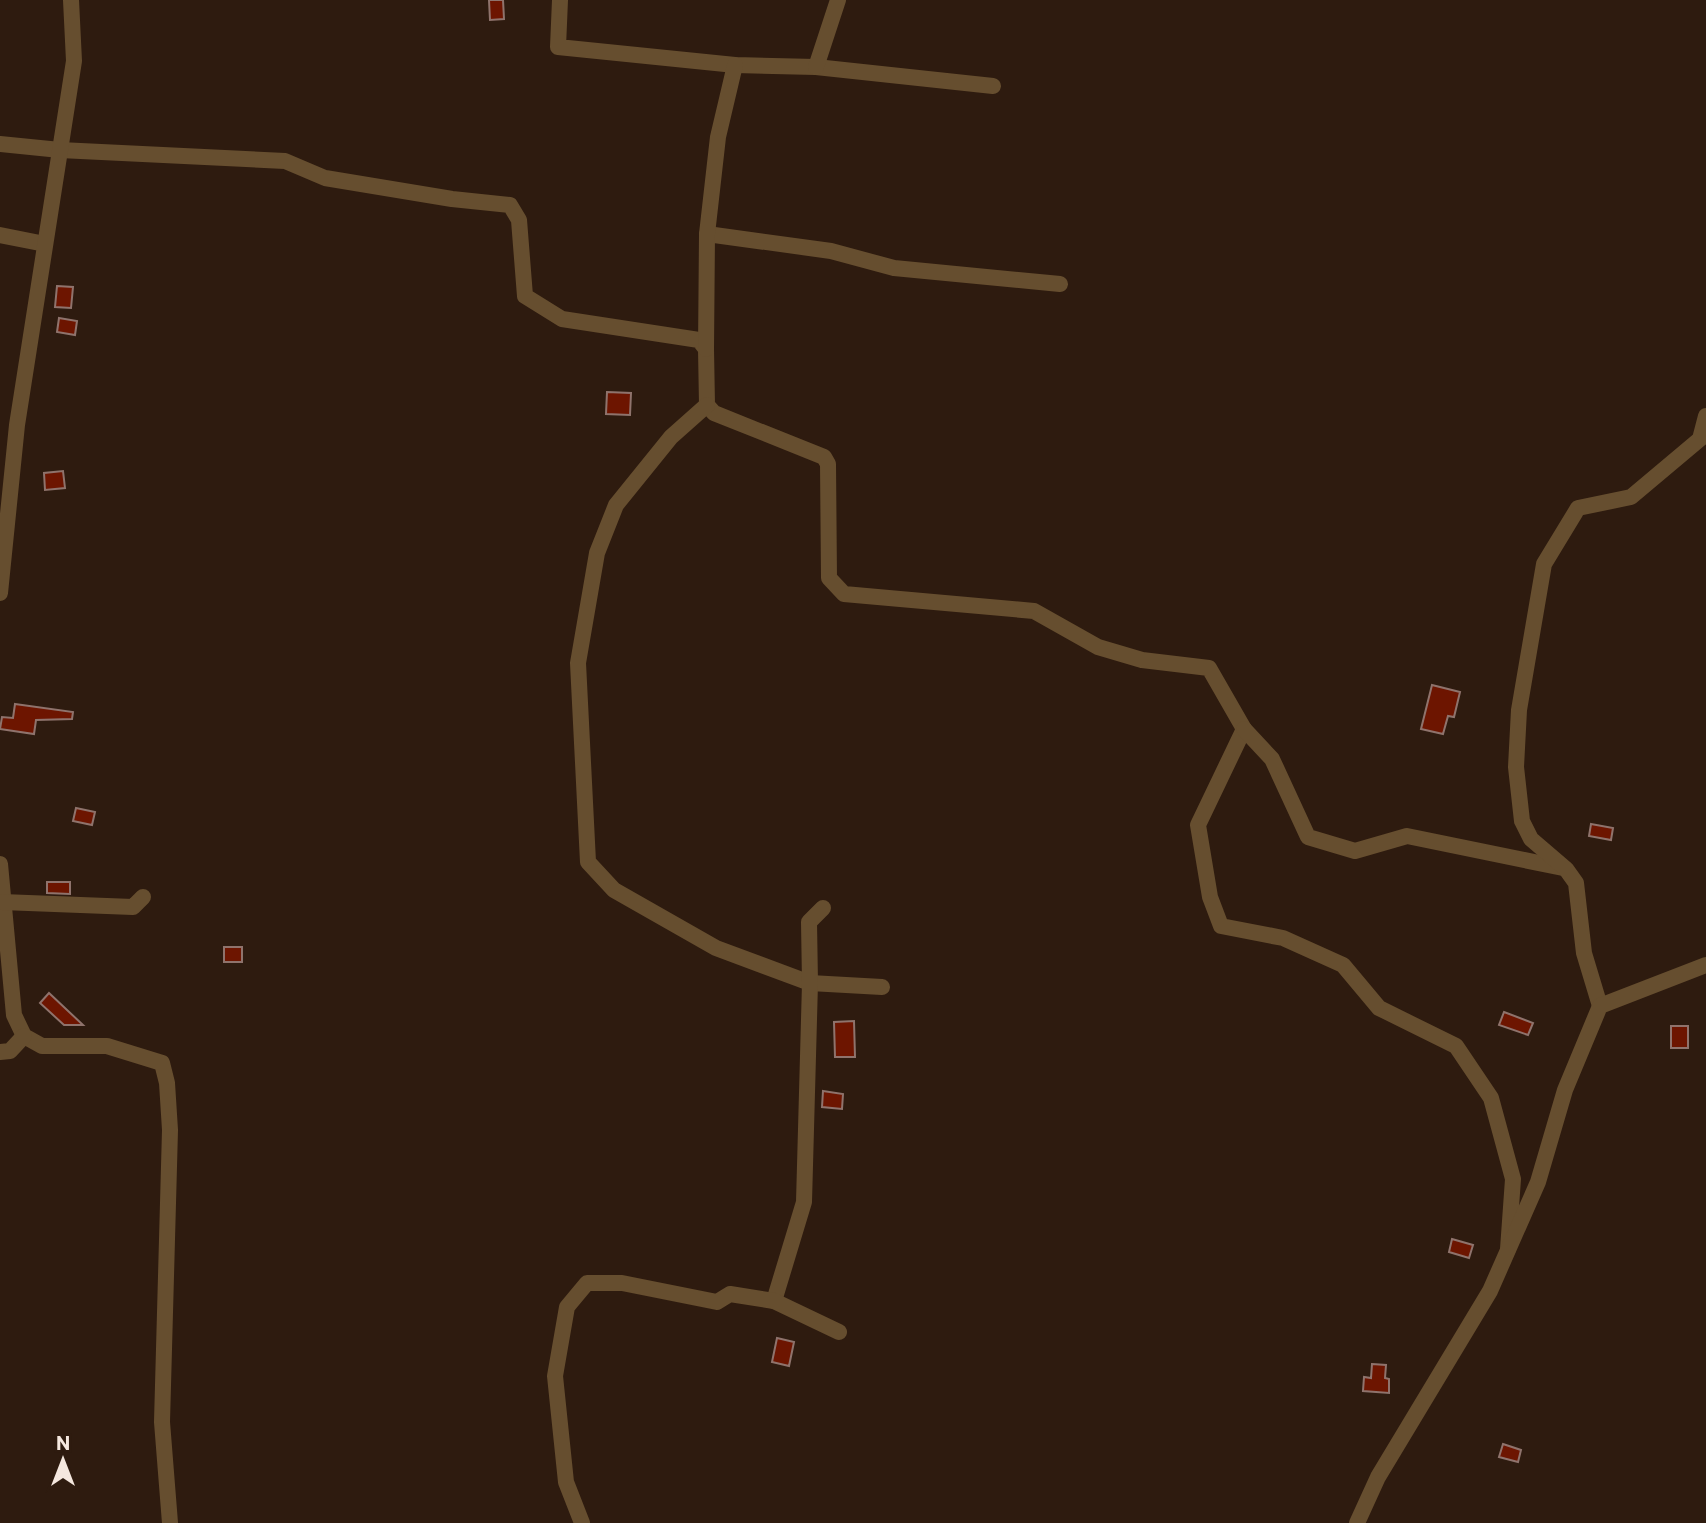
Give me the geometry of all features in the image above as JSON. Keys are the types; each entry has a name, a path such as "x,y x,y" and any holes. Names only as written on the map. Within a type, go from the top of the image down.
{"street":[{"path":"0,593 17,425 74,61 71,0"},
{"path":"560,0 558,47 735,65 816,67 993,86"},
{"path":"816,67 838,0"},
{"path":"735,65 718,137 707,234 707,405 714,413 824,457 828,464 829,578 844,594 1034,611 1098,647 1142,660 1209,668 1244,729 1272,758 1308,837 1355,851 1407,836 1566,869"},
{"path":"0,144 60,150 285,161 325,178 452,199 510,205 519,220 525,296 562,319 699,340 706,349"},
{"path":"707,234 831,251 894,268 1060,284"},
{"path":"0,235 45,244"},
{"path":"707,405 671,438 616,505 597,553 578,663 588,862 614,890 716,948 810,983 882,987"},
{"path":"1357,1523 1378,1477 1490,1291 1538,1182 1565,1090 1600,1006 1584,953 1576,883 1566,869 1531,839 1522,821 1516,768 1519,710 1544,564 1578,508 1631,497 1700,439 1706,416"},
{"path":"0,425 17,425"},
{"path":"1244,729 1198,825 1210,897 1221,926 1283,938 1343,965 1379,1008 1456,1046 1491,1098 1513,1179 1508,1250"},
{"path":"0,864 14,1015 24,1036 42,1046 107,1046 162,1063 167,1083 170,1130 162,1422 170,1523"},
{"path":"2,902 133,907 143,897"},
{"path":"774,1301 804,1202 810,922 823,908"},
{"path":"1600,1006 1706,965"},
{"path":"0,1052 10,1051 24,1036"},
{"path":"582,1523 566,1482 555,1376 567,1307 587,1283 622,1283 718,1302 730,1294 774,1301 839,1332"}],"building":[{"path":"489,0 503,0 504,19 490,20"},
{"path":"57,286 73,287 71,308 55,307"},
{"path":"59,318 77,321 75,335 57,332"},
{"path":"607,392 631,393 630,415 606,414"},
{"path":"63,471 65,488 45,490 44,473"},
{"path":"1432,685 1460,692 1454,717 1448,716 1443,734 1421,729"},
{"path":"15,704 73,712 72,719 36,720 34,734 0,729 2,717 13,718"},
{"path":"76,808 95,812 92,825 73,821"},
{"path":"1591,824 1613,828 1611,840 1589,836"},
{"path":"47,882 70,882 70,894 47,893"},
{"path":"224,947 242,947 242,962 224,962"},
{"path":"49,993 83,1025 64,1025 40,1003"},
{"path":"1504,1012 1533,1023 1528,1035 1499,1025"},
{"path":"854,1021 855,1057 835,1057 834,1022"},
{"path":"1671,1026 1688,1026 1688,1048 1671,1048"},
{"path":"823,1091 843,1094 842,1109 822,1107"},
{"path":"1452,1239 1473,1245 1469,1258 1449,1252"},
{"path":"777,1338 794,1342 789,1366 772,1362"},
{"path":"1372,1364 1386,1365 1385,1378 1389,1379 1389,1393 1363,1391 1364,1377 1371,1378"},
{"path":"1503,1444 1521,1450 1518,1462 1499,1457"}]}
